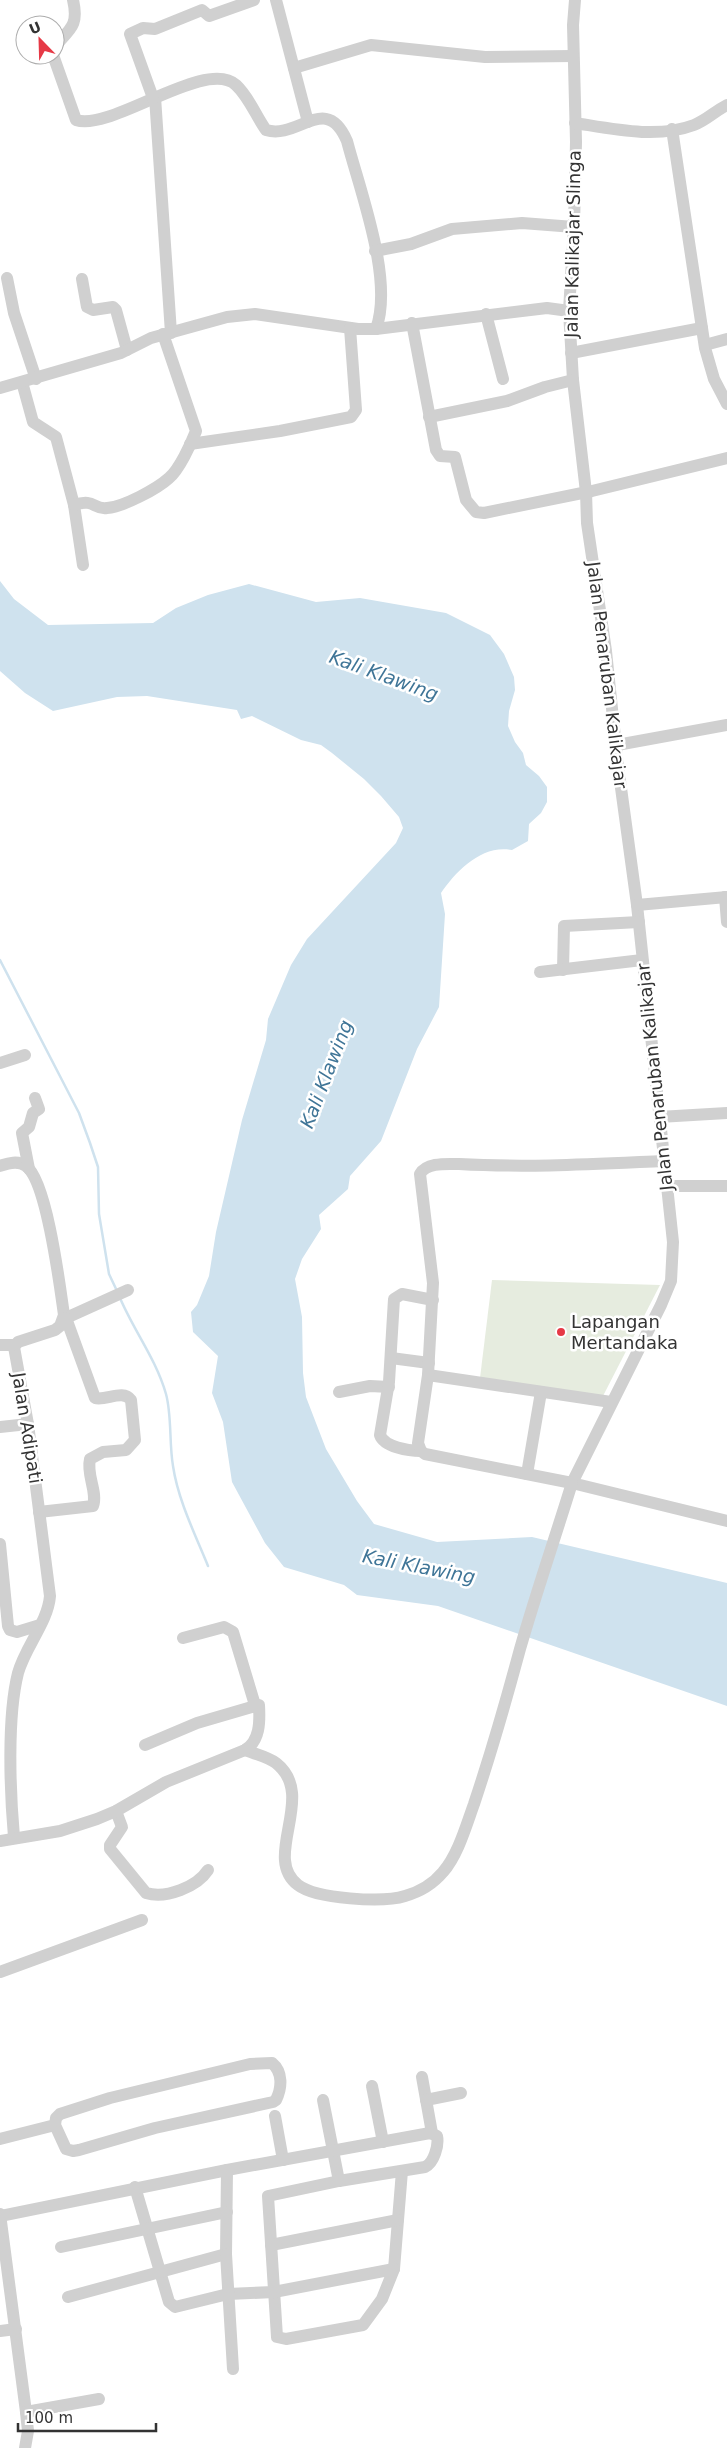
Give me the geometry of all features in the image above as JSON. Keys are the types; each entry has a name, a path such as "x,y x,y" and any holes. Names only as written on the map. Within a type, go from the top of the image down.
{"street":[{"path":"65,35 74,25 73,0"},
{"path":"74,504 89,502 106,509 130,501 170,478 196,431 167,333 154,97 130,34 143,28 155,28 202,10 209,16 254,0"},
{"path":"276,0 308,122"},
{"name":"Jalan Kalikajar Slinga","path":"575,0 573,56 575,123 574,227 569,311 573,380 586,492"},
{"path":"294,68 370,45 485,57 573,56"},
{"path":"57,65 76,120 83,122 100,119 154,97 205,80 223,78 236,85 266,130 278,132 308,122 324,119 334,121 342,128 372,230 382,306 376,329"},
{"path":"575,123 633,131 672,129 694,125 727,105"},
{"path":"672,129 705,345 714,379 727,404"},
{"path":"375,251 411,244 452,229 514,223 574,227"},
{"path":"7,278 14,313 36,378"},
{"path":"82,279 87,307 93,310 113,308 116,310 127,350"},
{"path":"0,388 81,366 127,350 151,338 227,317 256,314 350,328 376,329 412,323 547,308 569,311"},
{"path":"486,314 503,379"},
{"path":"412,323 437,454 455,457 466,500 476,512 484,513 586,492 727,458"},
{"path":"190,444 280,431 351,417 356,410 350,328"},
{"path":"571,353 702,328"},
{"path":"705,345 727,339"},
{"path":"429,417 507,401 545,386 573,380"},
{"path":"22,382 33,422 56,437 74,504 84,565"},
{"name":"Jalan Penaruban Kalikajar","path":"245,1750 275,1762 289,1779 294,1795 285,1854 286,1866 288,1874 299,1886 318,1893 380,1899 403,1897 431,1884 444,1871 466,1828 485,1772 521,1647 572,1483 661,1305 670,1281 673,1242 639,922 606,651 587,523 586,492"},
{"path":"617,745 727,725"},
{"path":"637,906 726,897 727,922"},
{"path":"564,970 564,926 639,922"},
{"path":"540,972 642,960"},
{"path":"0,1063 25,1055"},
{"path":"35,1098 38,1109 34,1112 34,1118 30,1120 30,1127 22,1133 30,1169 34,1175 52,1234 65,1317 95,1398 100,1399 122,1395 127,1396 131,1400 135,1440 126,1450 103,1452 90,1459 89,1471 95,1500 93,1506 39,1512"},
{"path":"659,1117 727,1113"},
{"path":"663,1161 513,1167 446,1164 423,1170 420,1180 432,1270 433,1300 428,1369 418,1442 420,1450 425,1454 572,1483 727,1521"},
{"path":"0,1166 17,1162 30,1169"},
{"path":"667,1186 727,1186"},
{"path":"0,1345 14,1345 56,1330 65,1317 128,1290"},
{"path":"420,1450 407,1450 380,1438 389,1387 394,1299 402,1294 433,1300"},
{"name":"Jalan Adipati","path":"14,1345 28,1424 50,1596 48,1609 24,1654 15,1689 11,1806 14,1837"},
{"path":"391,1358 428,1369 541,1392 612,1402"},
{"path":"339,1392 370,1386 389,1387"},
{"path":"527,1474 541,1392"},
{"path":"0,1427 28,1424"},
{"path":"0,1544 8,1626 10,1630 17,1632 40,1625"},
{"path":"183,1638 224,1627 233,1632 254,1705"},
{"path":"0,1841 14,1837 60,1831 116,1811 166,1782 245,1750 253,1745 257,1737 259,1706 254,1705 197,1723 145,1744"},
{"path":"116,1811 122,1827 110,1845 110,1849 146,1892 163,1895 179,1890 200,1879 208,1870"},
{"path":"0,1972 142,1920"},
{"path":"272,2063 277,2067 280,2076 280,2091 273,2102 155,2128 73,2151 66,2149 55,2125 58,2116 72,2110 171,2082 250,2064 272,2063"},
{"path":"422,2077 432,2133"},
{"path":"372,2086 382,2142"},
{"path":"426,2100 462,2093"},
{"path":"323,2100 339,2181"},
{"path":"275,2116 283,2160"},
{"path":"0,2139 55,2125"},
{"path":"25,2448 28,2431 26,2412 0,2215 136,2187 332,2151 432,2133 437,2136 438,2141 431,2163 425,2168 402,2171 339,2181 268,2196 277,2337 286,2339 296,2338 363,2324 382,2300 394,2270 402,2171"},
{"path":"227,2170 226,2254 232,2369"},
{"path":"136,2187 169,2302 175,2307 228,2294 274,2292 394,2270"},
{"path":"61,2247 227,2212"},
{"path":"271,2245 398,2220"},
{"path":"68,2298 226,2254"},
{"path":"0,2331 16,2328"},
{"path":"26,2412 99,2399"}],"shaded area":[{"name":"Lapangan Mertandaka","path":"492,1280 660,1285 603,1396 480,1378"}],"water":[{"name":"Kali Klawing","path":"0,581 14,599 48,625 153,623 176,608 208,595 249,584 316,602 360,598 446,613 490,635 504,654 514,677 515,690 509,711 508,726 515,742 523,753 526,765 539,776 547,787 547,802 541,813 529,824 528,841 512,850 501,849 480,855 462,868 441,893 445,914 439,1007 417,1049 381,1141 350,1176 348,1189 319,1215 321,1229 302,1259 295,1279 302,1317 303,1373 306,1397 326,1449 357,1501 374,1524 437,1542 532,1537 727,1583 727,1706 438,1606 357,1595 344,1585 284,1567 265,1543 232,1482 223,1422 212,1393 218,1356 193,1332 191,1312 197,1305 209,1276 216,1232 242,1120 266,1040 268,1019 291,965 307,939 396,843 403,828 399,817 381,796 364,779 321,745 301,740 252,716 241,719 237,710 147,696 117,697 53,711 25,693 0,671"}],"waterway":[{"path":"0,960 79,1113 90,1143 98,1167 99,1214 109,1274 117,1291"},
{"path":"120,1298 162,1381 169,1411 175,1479 208,1566"}],"place":[{"name":"Lapangan Mertandaka","path":"561,1332"}]}
